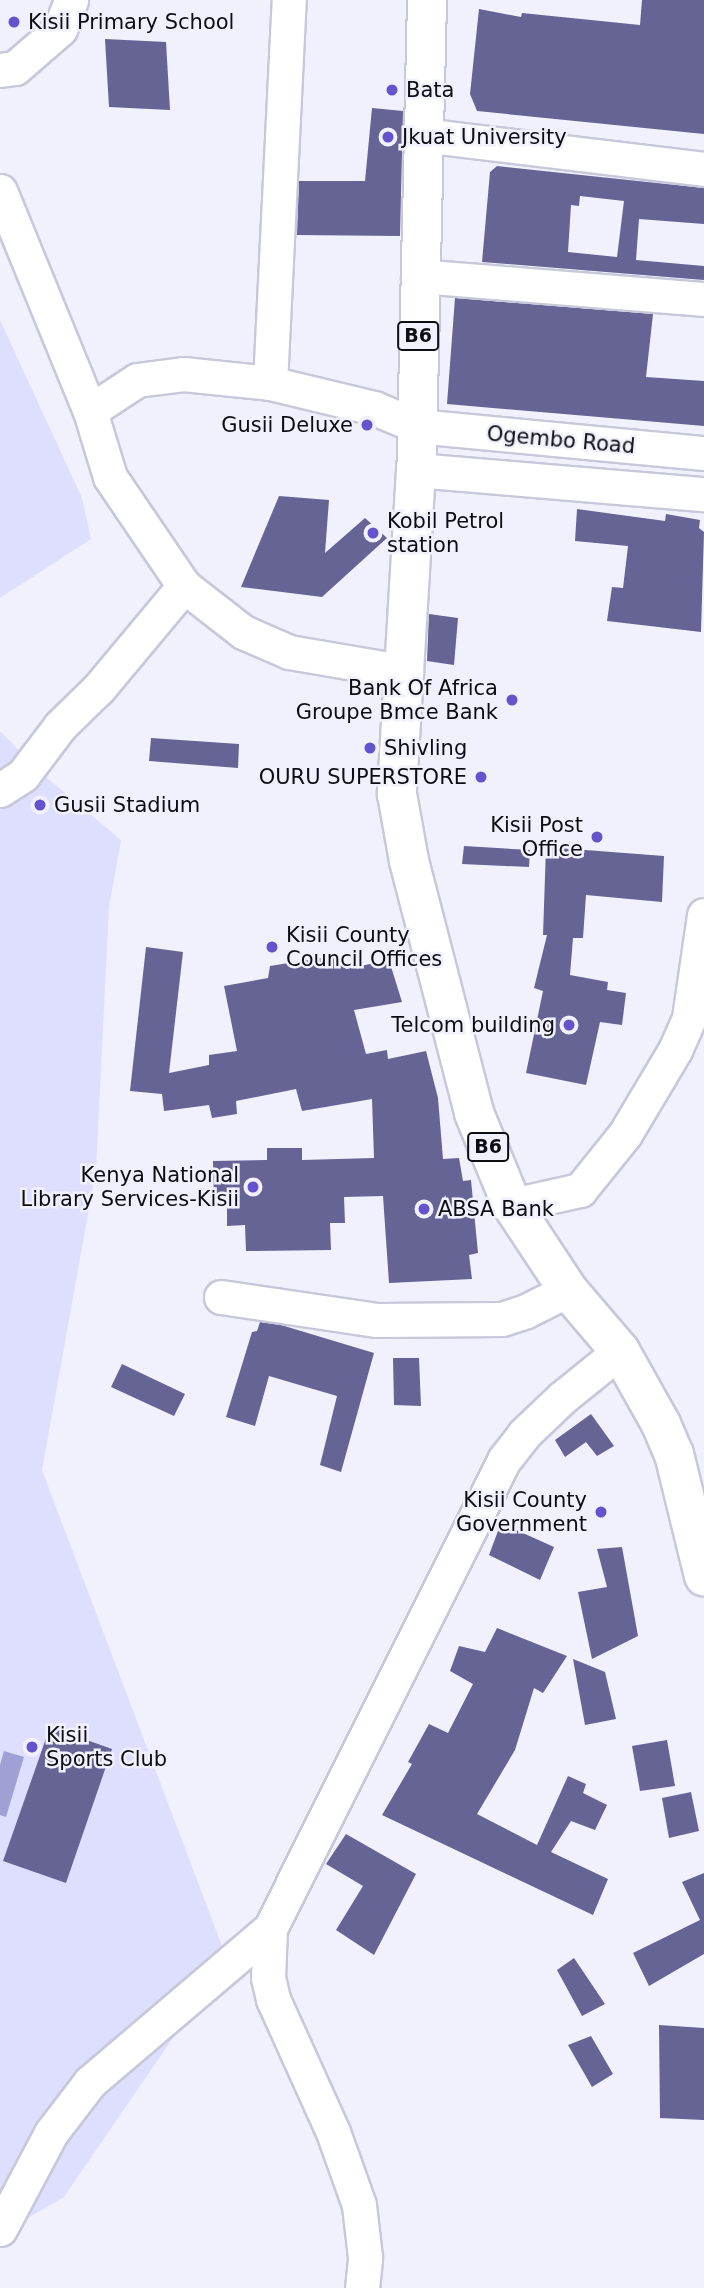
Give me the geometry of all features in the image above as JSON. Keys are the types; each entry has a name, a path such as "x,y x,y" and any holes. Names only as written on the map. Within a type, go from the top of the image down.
{"highway":[{"name":"B6","path":"427,0 418,276 401,419 416,470 397,794 409,861 474,1113 512,1205 568,1290 620,1351 661,1424 674,1454 704,1576"}],"street":[{"path":"0,69 15,68 60,29 71,0"},
{"path":"270,383 289,0"},
{"path":"423,135 704,169"},
{"path":"0,191 90,411 110,477 184,586 243,632 289,652 406,672"},
{"path":"418,276 704,299"},
{"name":"Ogembo Road","path":"90,411 137,380 183,374 270,383 401,419 704,453"},
{"path":"416,470 704,494"},
{"path":"0,790 23,775 60,726 99,688 184,586"},
{"path":"512,1205 580,1190 625,1134 675,1050 689,1018 704,915"},
{"path":"221,1297 377,1320 502,1319 526,1311 568,1290"},
{"path":"0,2229 51,2133 90,2082 270,1929 504,1460 524,1434 553,1406 620,1351"},
{"path":"270,1929 268,1978 273,1999 333,2132 359,2205 365,2257 362,2288"}],"shaded area":[{"path":"0,320 82,498 91,539 0,598"},
{"path":"0,731 39,771 121,840 109,907 96,1170 42,1470 227,1959 64,2197 0,2234"}],"water":[{"path":"4,1751 24,1757 6,1817 0,1815 0,1765"}],"building":[{"path":"642,0 704,0 704,134 477,111 470,94 479,9 521,17 522,13 640,25"},
{"path":"105,39 166,42 170,110 109,107"},
{"path":"372,108 403,111 400,236 297,235 299,181 365,181"},
{"path":"497,166 704,188 704,224 639,219 636,260 704,266 704,280 482,262 490,172","holes":["580,196 624,201 617,257 568,252 571,205 579,206"]},
{"path":"455,298 653,314 646,377 704,381 704,426 447,404"},
{"path":"279,496 329,500 325,553 365,518 387,538 322,597 241,587"},
{"path":"577,509 665,521 666,514 700,520 699,528 704,532 701,632 607,621 612,587 623,588 628,546 575,541"},
{"path":"429,614 458,618 454,665 427,661"},
{"path":"151,738 239,744 238,768 149,761"},
{"path":"464,846 530,850 529,867 462,864"},
{"path":"546,847 664,856 662,902 586,895 583,938 573,938 570,975 608,982 607,990 626,993 622,1025 600,1022 586,1085 526,1073 543,991 534,988 547,935 543,935"},
{"path":"146,947 183,952 169,1073 209,1065 209,1055 237,1051 224,986 268,978 270,966 339,955 346,969 389,960 402,1002 354,1010 366,1054 387,1050 388,1059 426,1051 438,1098 443,1159 459,1158 463,1181 471,1180 478,1253 469,1255 472,1279 389,1283 383,1196 344,1197 345,1223 330,1223 331,1250 246,1251 245,1225 227,1226 227,1199 214,1199 213,1161 267,1160 267,1148 302,1148 302,1160 374,1158 372,1099 302,1111 296,1089 236,1101 237,1114 212,1118 209,1105 164,1111 162,1094 130,1091"},
{"path":"260,1322 281,1325 374,1353 341,1472 320,1465 337,1396 269,1376 255,1426 226,1417 252,1332 257,1331"},
{"path":"393,1358 419,1358 421,1406 394,1405"},
{"path":"122,1364 185,1394 174,1416 111,1387"},
{"path":"591,1414 614,1446 597,1456 586,1442 565,1457 555,1440"},
{"path":"501,1523 554,1547 540,1580 489,1555"},
{"path":"622,1547 638,1636 592,1659 578,1592 607,1587 597,1549"},
{"path":"497,1628 567,1656 543,1693 534,1688 515,1750 477,1814 537,1845 568,1776 586,1784 583,1793 607,1805 595,1830 571,1821 551,1852 608,1879 593,1915 382,1815 412,1764 408,1762 429,1724 448,1733 473,1684 450,1671 459,1646 485,1652"},
{"path":"573,1659 605,1672 616,1719 585,1725"},
{"path":"50,1727 112,1749 66,1883 3,1861"},
{"path":"667,1740 675,1786 640,1791 632,1746"},
{"path":"691,1792 699,1831 669,1838 662,1798"},
{"path":"346,1834 416,1874 374,1955 336,1930 363,1886 326,1864"},
{"path":"704,1873 704,1954 649,1986 633,1953 700,1920 682,1882"},
{"path":"574,1958 605,2004 582,2016 557,1970"},
{"path":"659,2025 704,2028 704,2120 660,2118"},
{"path":"591,2036 613,2074 592,2087 568,2045"}],"place":[{"name":"Kisii Primary School","path":"14,22"},
{"name":"Bata","path":"392,90"},
{"name":"Jkuat University","path":"388,137"},
{"name":"Gusii Deluxe","path":"367,425"},
{"name":"Kobil Petrol station","path":"373,533"},
{"name":"Bank Of Africa Groupe Bmce Bank","path":"512,700"},
{"name":"Shivling","path":"370,748"},
{"name":"OURU SUPERSTORE","path":"481,777"},
{"name":"Gusii Stadium","path":"40,805"},
{"name":"Kisii Post Office","path":"597,837"},
{"name":"Kisii County Council Offices","path":"272,947"},
{"name":"Telcom building","path":"569,1025"},
{"name":"Kenya National Library Services-Kisii","path":"253,1187"},
{"name":"ABSA Bank","path":"424,1209"},
{"name":"Kisii County Government","path":"601,1512"},
{"name":"Kisii Sports Club","path":"32,1747"}]}
